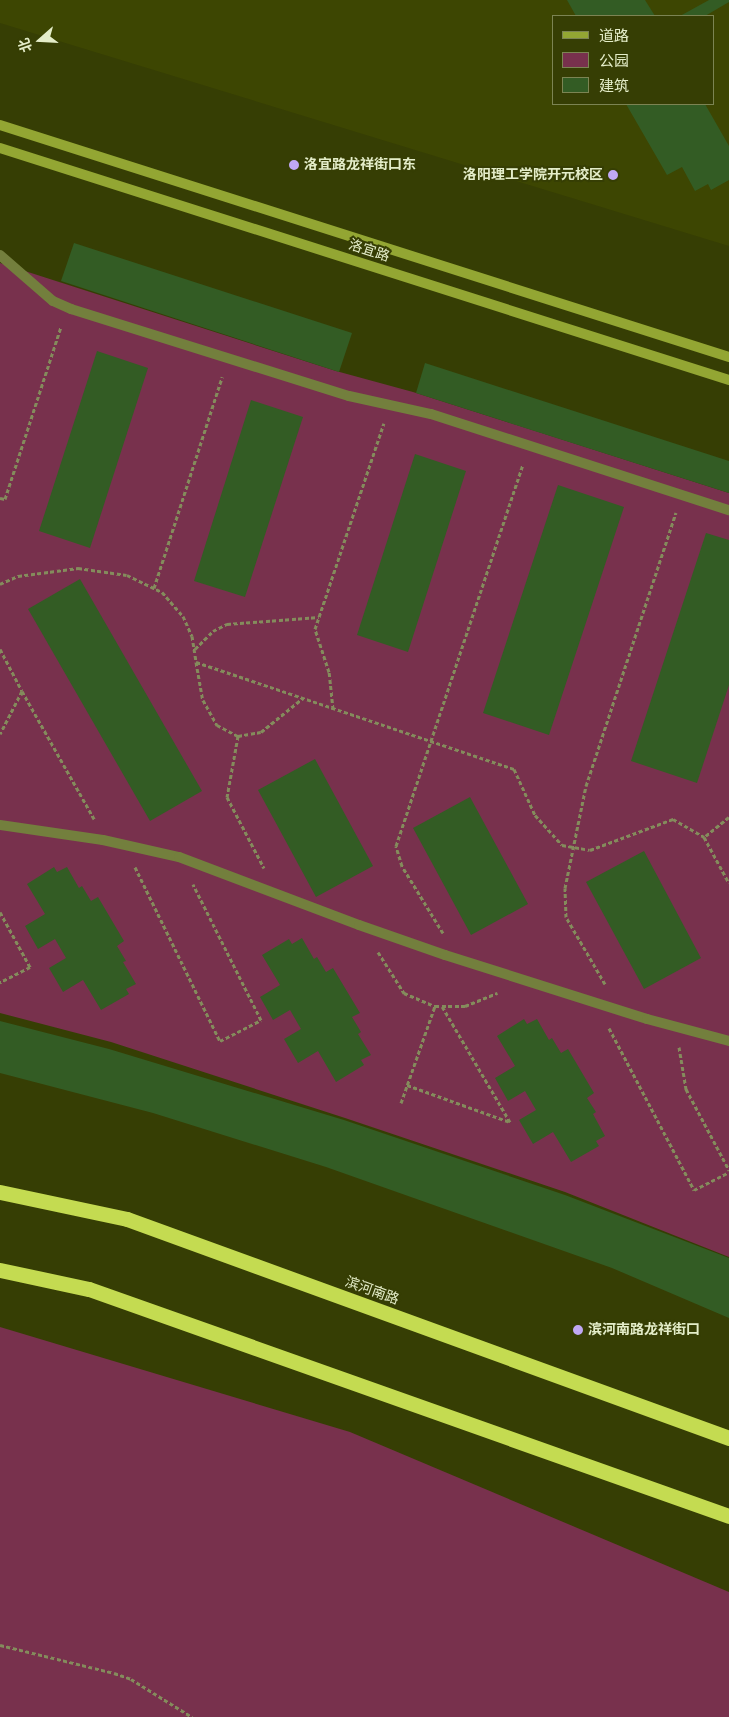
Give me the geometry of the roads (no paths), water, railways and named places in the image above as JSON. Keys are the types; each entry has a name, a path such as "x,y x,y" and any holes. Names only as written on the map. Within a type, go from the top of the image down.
{"highway":[{"name":"滨河南路","path":"0,1192 127,1219 729,1438"},
{"path":"0,1270 88,1289 729,1516"}],"street":[{"name":"洛宜路","path":"0,126 729,357"},
{"name":"洛宜路","path":"0,148 729,380"}],"lane":[{"path":"0,255 53,300 67,307 349,396 431,414 729,510"},
{"path":"0,825 124,844 179,857 278,895 459,959 596,1003 729,1041"}],"place":[{"name":"洛宜路龙祥街口东","path":"294,165"},
{"name":"洛阳理工学院开元校区","path":"613,175"},
{"name":"滨河南路龙祥街口","path":"578,1330"}]}
